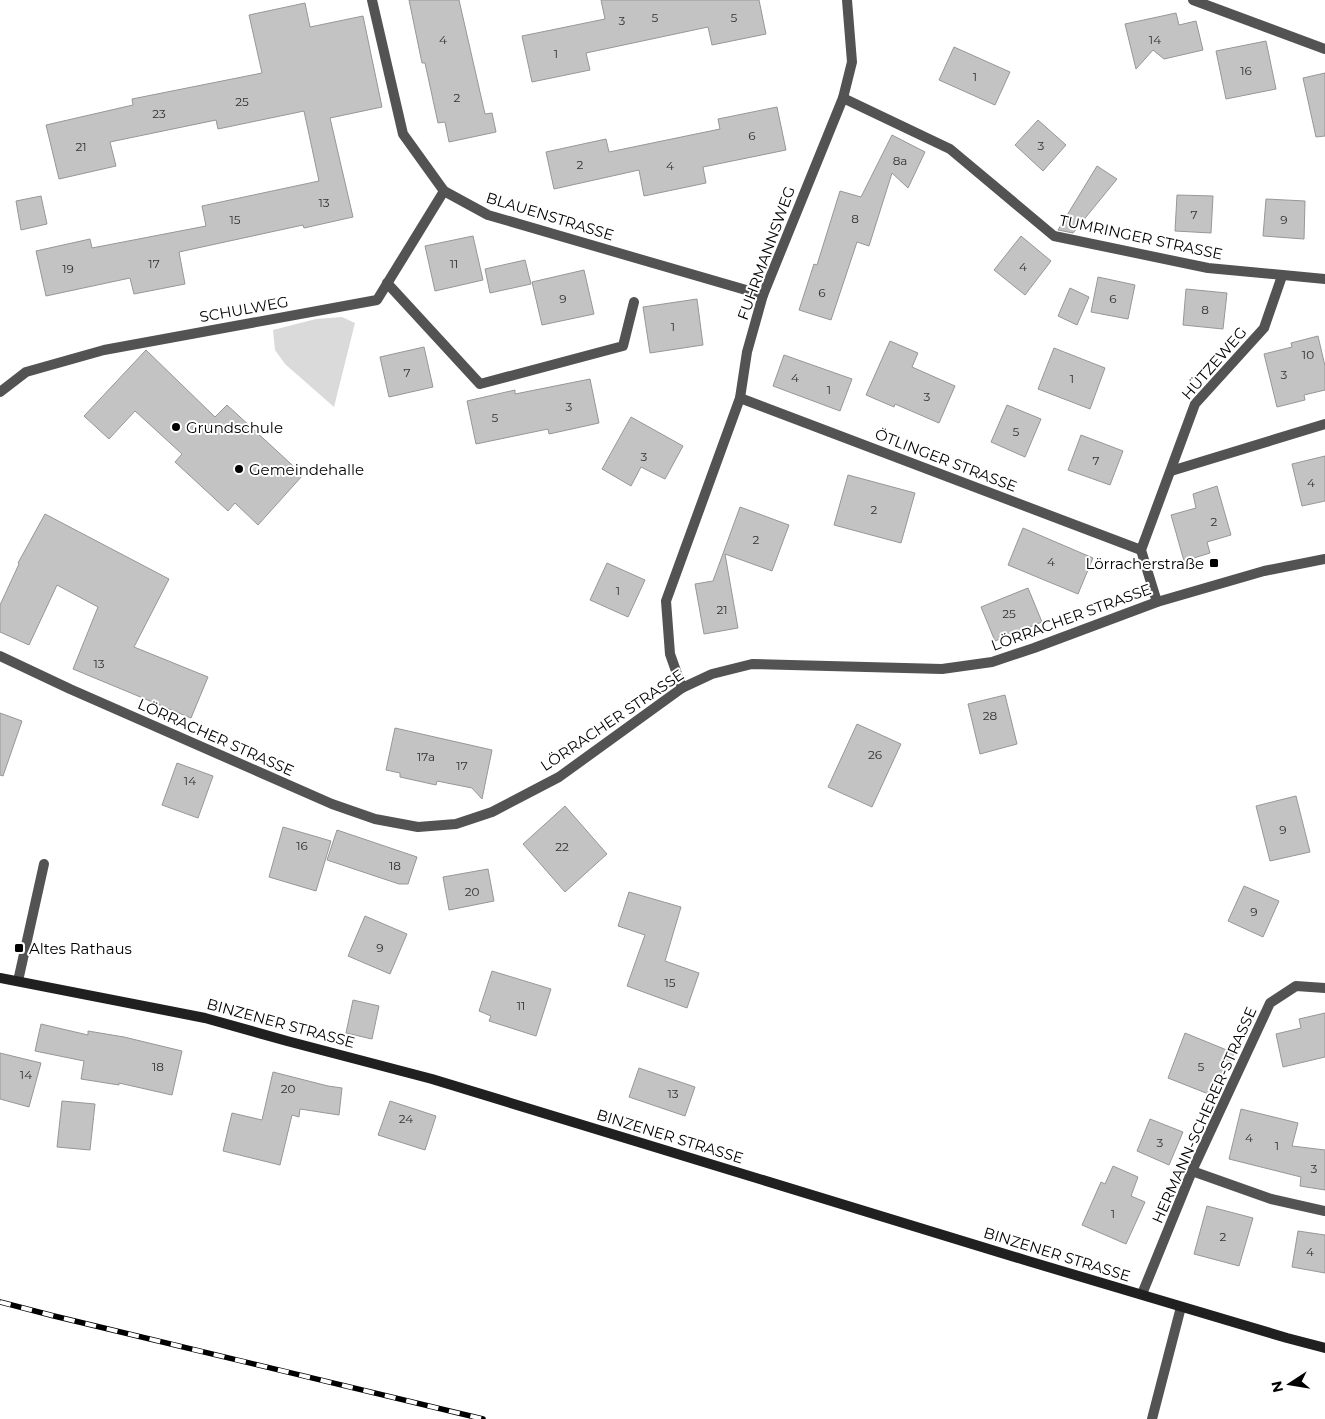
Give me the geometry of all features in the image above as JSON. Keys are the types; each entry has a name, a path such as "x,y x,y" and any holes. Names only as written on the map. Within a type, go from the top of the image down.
{"main road":[{"name":"BINZENER STRASSE","path":"0,978 205,1018 287,1042 432,1079 1028,1261 1325,1348"}],"street":[{"name":"BLAUENSTRASSE","path":"372,0 403,134 444,191 488,216 763,295"},
{"name":"FUHRMANNSWEG","path":"682,688 670,654 666,602 740,398 747,352 763,295 843,98 852,62 847,0"},
{"path":"1193,0 1325,49"},
{"name":"TUMRINGER STRASSE","path":"843,98 950,149 1054,236 1208,268 1325,279"},
{"name":"SCHULWEG","path":"0,392 26,372 104,350 377,300 444,191"},
{"name":"HÜTZEWEG","path":"1141,550 1195,404 1264,328 1282,276"},
{"path":"387,283 480,384 623,346 634,302"},
{"name":"ÖTLINGER STRASSE","path":"740,398 1141,550"},
{"path":"1171,471 1325,424"},
{"path":"1141,550 1157,602"},
{"name":"LÖRRACHER STRASSE","path":"0,656 70,689 332,804 375,819 418,826 456,824 492,812 559,777 682,688 712,674 752,664 942,669 992,662 1157,602 1264,571 1325,559"},
{"path":"18,981 44,864"},
{"name":"HERMANN-SCHERER-STRASSE","path":"1142,1294 1192,1172 1270,1003 1296,986 1325,988"},
{"path":"1192,1172 1271,1199 1325,1211"},
{"path":"1152,1419 1181,1307"}],"shaded area":[{"path":"342,317 355,323 334,407 285,364 275,350 273,330 316,319"}],"building":[{"path":"409,0 459,0 485,114 492,113 496,132 449,142 445,122 438,123 425,63 422,63"},
{"path":"601,0 759,0 766,34 712,45 708,27 586,53 590,70 532,82 522,36 605,19"},
{"path":"305,3 310,27 363,16 382,107 330,118 353,217 304,228 303,225 179,252 185,284 134,294 130,278 46,296 36,251 90,239 92,248 206,226 202,206 319,181 304,111 218,129 216,120 110,142 116,166 59,179 46,125 133,105 132,99 262,73 249,15"},
{"path":"1176,13 1179,25 1196,21 1203,50 1164,59 1153,50 1136,69 1125,24"},
{"path":"1266,41 1276,89 1226,99 1216,51"},
{"path":"954,47 1010,72 995,105 939,80"},
{"path":"1325,73 1325,136 1316,137 1303,78"},
{"path":"777,107 786,150 703,167 706,183 644,196 639,170 554,189 546,152 606,139 609,152 720,129 718,119"},
{"path":"1038,120 1066,145 1043,171 1015,145"},
{"path":"892,135 925,152 908,188 892,173 869,246 857,242 831,320 799,310 814,264 817,265 840,191 861,197"},
{"path":"1097,166 1117,179 1073,233 1058,230"},
{"path":"1177,195 1213,196 1211,233 1175,231"},
{"path":"41,196 47,224 21,230 16,201"},
{"path":"1266,199 1305,201 1304,239 1263,236"},
{"path":"473,236 483,280 435,291 425,246"},
{"path":"1021,236 1051,261 1025,295 994,270"},
{"path":"525,260 531,284 490,293 485,269"},
{"path":"584,270 594,314 542,325 532,282"},
{"path":"1098,277 1135,285 1128,319 1091,312"},
{"path":"1070,288 1089,297 1077,325 1058,316"},
{"path":"1186,289 1227,293 1223,329 1183,325"},
{"path":"697,299 703,345 650,353 643,307"},
{"path":"1318,336 1325,366 1325,390 1304,395 1305,400 1277,407 1264,354 1292,347 1291,343"},
{"path":"890,341 918,353 912,367 955,386 939,423 895,404 894,407 866,395"},
{"path":"424,347 433,387 389,397 380,357"},
{"path":"1054,348 1105,368 1090,409 1038,389"},
{"path":"146,350 215,417 227,405 303,475 258,525 235,503 228,511 175,462 182,454 135,411 109,439 84,416"},
{"path":"784,355 852,379 840,411 773,386"},
{"path":"590,379 599,423 549,434 548,429 476,444 467,401 515,390 515,394"},
{"path":"1007,405 1041,419 1025,457 991,442"},
{"path":"631,417 683,446 665,479 641,467 631,486 602,469"},
{"path":"1081,435 1123,451 1110,485 1068,470"},
{"path":"1325,456 1325,501 1302,506 1292,464"},
{"path":"848,475 915,493 901,543 834,525"},
{"path":"1217,486 1231,535 1207,542 1210,553 1184,561 1171,515 1196,508 1193,494"},
{"path":"740,507 789,525 772,571 725,554 738,628 704,634 695,584 713,581"},
{"path":"45,514 169,579 134,647 208,677 191,718 73,669 98,607 57,585 29,645 0,632 0,605 18,563"},
{"path":"1023,528 1093,558 1078,594 1008,565"},
{"path":"607,563 645,580 628,617 590,600"},
{"path":"1028,588 1042,622 995,641 981,607"},
{"path":"1005,695 1017,744 980,754 968,704"},
{"path":"0,713 22,721 3,776 0,775"},
{"path":"857,724 901,744 872,807 828,787"},
{"path":"395,728 492,750 482,799 472,788 437,781 436,785 400,777 400,773 386,770"},
{"path":"177,763 213,776 198,818 162,805"},
{"path":"1296,796 1310,852 1270,861 1256,806"},
{"path":"565,806 607,854 565,892 523,844"},
{"path":"283,827 331,841 316,891 269,877"},
{"path":"337,830 417,857 408,884 399,884 327,860"},
{"path":"488,869 494,901 449,910 443,877"},
{"path":"1244,886 1279,901 1263,937 1228,921"},
{"path":"629,892 681,907 665,961 699,973 687,1008 627,986 645,935 618,926"},
{"path":"365,916 407,934 390,974 348,956"},
{"path":"492,971 551,989 536,1036 489,1021 491,1016 479,1011"},
{"path":"353,1000 379,1006 372,1039 346,1033"},
{"path":"1325,1013 1325,1057 1283,1067 1276,1034 1301,1028 1299,1019"},
{"path":"41,1024 88,1035 88,1031 124,1037 182,1051 172,1095 119,1083 119,1085 81,1079 84,1061 35,1051"},
{"path":"1185,1033 1234,1053 1216,1097 1168,1078"},
{"path":"0,1053 41,1063 29,1107 0,1099"},
{"path":"639,1068 695,1087 685,1116 629,1097"},
{"path":"273,1072 342,1088 339,1115 300,1109 299,1117 292,1115 280,1165 223,1151 232,1113 262,1120"},
{"path":"62,1101 95,1104 90,1150 57,1147"},
{"path":"390,1101 436,1116 425,1150 378,1135"},
{"path":"1241,1109 1298,1123 1292,1146 1325,1150 1325,1190 1300,1186 1301,1177 1229,1159"},
{"path":"1150,1119 1183,1132 1169,1165 1137,1151"},
{"path":"1113,1166 1138,1177 1131,1196 1145,1202 1126,1244 1082,1225 1101,1182 1105,1184"},
{"path":"1207,1206 1253,1218 1239,1266 1194,1254"},
{"path":"1298,1231 1325,1235 1325,1273 1292,1267"}],"railway":[{"path":"0,1302 483,1419"}],"place":[{"name":"Grundschule","path":"176,427"},
{"name":"Gemeindehalle","path":"239,469"},
{"name":"Lörracherstraße","path":"1214,563"},
{"name":"Altes Rathaus","path":"19,948"}]}
